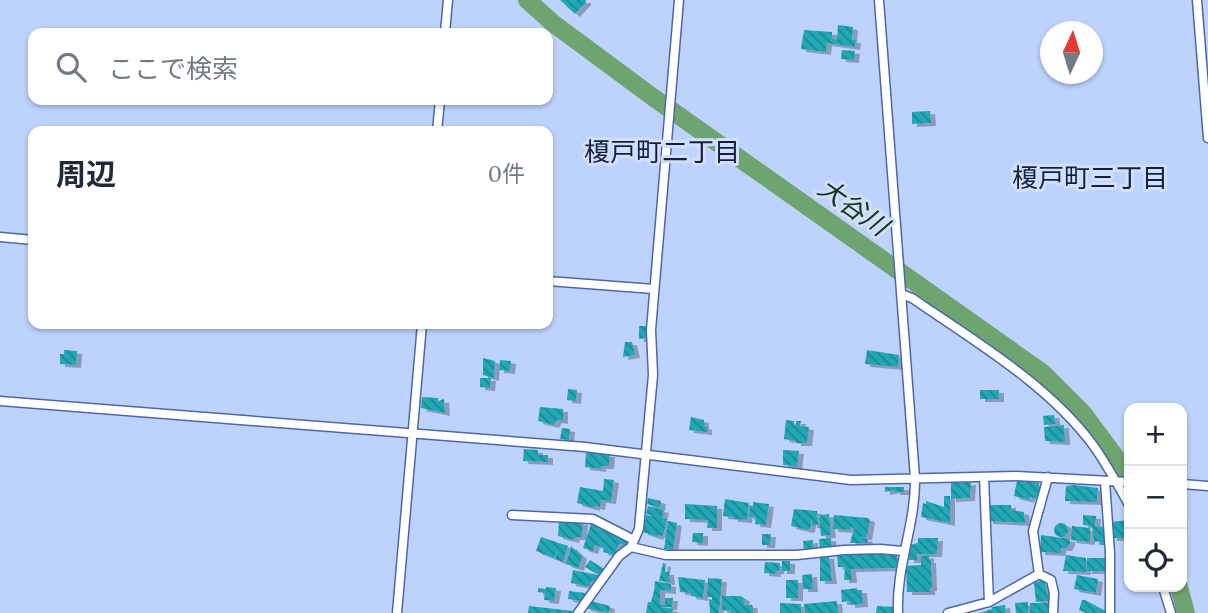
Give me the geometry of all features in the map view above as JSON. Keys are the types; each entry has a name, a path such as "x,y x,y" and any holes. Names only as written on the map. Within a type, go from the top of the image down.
{"street":[{"path":"445,28 448,0"},
{"path":"578,613 619,556 632,543 639,529 653,375 651,330 654,289 679,0"},
{"path":"879,0 915,478 915,497 903,551 898,613"},
{"path":"1197,0 1208,138"},
{"path":"437,126 440,105"},
{"path":"0,237 28,240"},
{"path":"553,281 654,289"},
{"path":"901,291 1018,371 1063,412 1092,444 1124,495"},
{"path":"397,613 422,329"},
{"path":"0,401 647,453 851,480 1048,477 1124,482"},
{"path":"984,477 989,602"},
{"path":"1039,574 1033,531 1048,477"},
{"path":"1105,481 1110,553 1110,613"},
{"path":"1187,484 1208,485"},
{"path":"512,515 593,519 632,543 666,555 797,555 868,549 903,551"},
{"path":"948,613 989,602 1039,574"},
{"path":"1039,574 1051,580 1054,613"},
{"path":"1165,592 1171,613"}],"building":[{"path":"560,0 586,0 586,2 575,14"},
{"path":"838,25 853,27 852,40 856,40 855,47 827,43 826,52 801,49 804,30 832,32 832,39 837,40"},
{"path":"842,50 855,51 854,60 841,59"},
{"path":"930,111 931,123 912,124 912,112"},
{"path":"639,326 647,326 647,338 639,339"},
{"path":"625,342 632,342 635,355 623,357"},
{"path":"64,350 77,351 76,365 60,364 60,354 64,354"},
{"path":"867,350 899,355 898,367 865,364"},
{"path":"483,358 495,361 494,378 483,375"},
{"path":"500,360 511,361 510,371 499,370"},
{"path":"480,378 491,378 490,388 480,387"},
{"path":"568,389 577,390 576,401 567,400"},
{"path":"980,390 999,390 999,399 980,399"},
{"path":"422,397 438,398 438,401 444,399 445,413 421,408"},
{"path":"540,407 563,409 563,421 557,420 554,425 538,421"},
{"path":"1054,415 1056,424 1044,425 1043,416"},
{"path":"691,417 704,420 707,432 689,430"},
{"path":"786,420 794,421 796,426 796,421 801,421 800,426 809,427 807,443 784,439"},
{"path":"1064,425 1065,442 1045,441 1044,427"},
{"path":"562,428 570,429 569,440 560,439"},
{"path":"524,449 538,450 538,455 548,455 548,462 523,461"},
{"path":"783,450 799,451 797,466 783,465"},
{"path":"586,453 610,454 609,466 601,466 601,469 585,467"},
{"path":"604,479 614,480 611,501 601,500 600,507 595,508 577,503 580,487 603,491"},
{"path":"1017,480 1039,483 1039,499 1030,497 1029,500 1014,496"},
{"path":"971,482 970,498 951,499 951,483"},
{"path":"1066,486 1098,488 1097,502 1065,501"},
{"path":"885,487 904,487 904,492 885,492"},
{"path":"944,496 950,496 950,523 921,517 923,503 926,504 926,501 944,507"},
{"path":"648,498 661,501 660,508 647,504"},
{"path":"725,499 749,503 747,520 723,516"},
{"path":"753,502 769,504 766,525 755,524 756,518 749,517"},
{"path":"685,504 717,506 717,528 707,528 708,520 685,519"},
{"path":"988,505 1011,505 1011,510 1024,512 1025,523 988,521"},
{"path":"648,506 664,510 662,518 667,519 663,536 643,532 646,515 658,517 646,514"},
{"path":"794,509 817,511 818,525 812,525 812,518 808,530 791,526"},
{"path":"829,514 831,535 821,536 819,518"},
{"path":"834,515 868,518 870,520 867,537 859,537 868,539 867,543 850,543 854,528 833,529"},
{"path":"1083,515 1096,516 1095,526 1104,527 1106,545 1101,545 1100,541 1094,542 1092,526 1083,525"},
{"path":"559,521 583,522 582,537 575,537 574,540 558,536"},
{"path":"668,521 677,523 673,550 664,549"},
{"path":"1124,521 1124,538 1112,538 1111,522"},
{"path":"1061,523 1066,525 1066,535 1061,537 1056,535 1054,530 1056,525"},
{"path":"591,524 600,527 598,531 601,528 627,540 626,545 619,544 614,555 603,552 604,548 595,545 593,551 583,548"},
{"path":"1072,526 1090,528 1090,542 1071,540"},
{"path":"693,533 703,533 703,543 692,542"},
{"path":"762,534 771,534 770,545 762,545"},
{"path":"1041,535 1070,539 1070,543 1067,548 1061,548 1061,553 1040,552"},
{"path":"541,537 568,546 563,562 555,559 559,547 554,558 536,551"},
{"path":"831,538 832,548 820,549 819,539"},
{"path":"918,538 938,538 937,554 917,554 917,560 909,560 910,545 918,543"},
{"path":"813,540 813,549 804,550 803,541"},
{"path":"571,546 582,556 579,568 566,564"},
{"path":"870,552 897,555 897,568 851,569 852,580 844,580 845,567 838,567 837,555"},
{"path":"929,555 932,588 930,592 907,592 906,566 921,565 921,556"},
{"path":"1066,555 1086,558 1086,572 1063,571"},
{"path":"820,556 829,556 832,581 820,581"},
{"path":"1087,558 1105,558 1105,571 1087,571"},
{"path":"590,560 605,570 601,576 585,567"},
{"path":"782,561 790,561 790,571 782,571"},
{"path":"765,562 780,563 779,571 776,571 776,574 764,573"},
{"path":"663,563 666,564 665,572 669,572 670,582 659,581"},
{"path":"573,570 598,575 597,582 591,581 590,586 571,583"},
{"path":"812,574 813,589 803,589 802,575"},
{"path":"1077,575 1098,579 1096,593 1074,589"},
{"path":"678,577 705,580 703,598 680,592"},
{"path":"708,578 722,579 719,613 710,613 709,599 712,600 712,597 707,597"},
{"path":"1044,579 1049,601 1036,602 1034,583"},
{"path":"786,580 798,580 798,598 786,598"},
{"path":"655,581 671,584 671,591 660,590 660,604 665,605 665,598 673,598 672,607 660,607 673,609 672,613 646,613"},
{"path":"538,588 556,588 554,601 544,600 545,593 538,592"},
{"path":"841,590 862,590 863,604 850,605 850,601 842,602"},
{"path":"569,591 585,595 581,601 568,599"},
{"path":"722,596 741,596 745,599 744,605 752,605 753,613 731,613 722,610"},
{"path":"1082,600 1109,613 1086,613 1079,610"},
{"path":"591,601 610,606 609,613 585,608"},
{"path":"837,601 838,613 805,613 804,604"},
{"path":"1028,602 1028,613 1016,613 1015,603"},
{"path":"780,603 801,604 801,613 780,613"},
{"path":"1030,603 1049,603 1049,613 1030,613"},
{"path":"1005,605 1006,613 980,613 992,609 991,607"},
{"path":"529,606 573,611 573,613 528,613"},
{"path":"877,606 895,607 895,613 876,613"}],"waterway":[{"name":"大谷川","path":"527,0 554,24 654,98 1043,373 1083,413 1124,468"},
{"name":"大谷川","path":"1180,592 1186,613"}],"district":[{"name":"榎戸町二丁目","path":"662,152"},
{"name":"榎戸町三丁目","path":"1090,178"}]}
